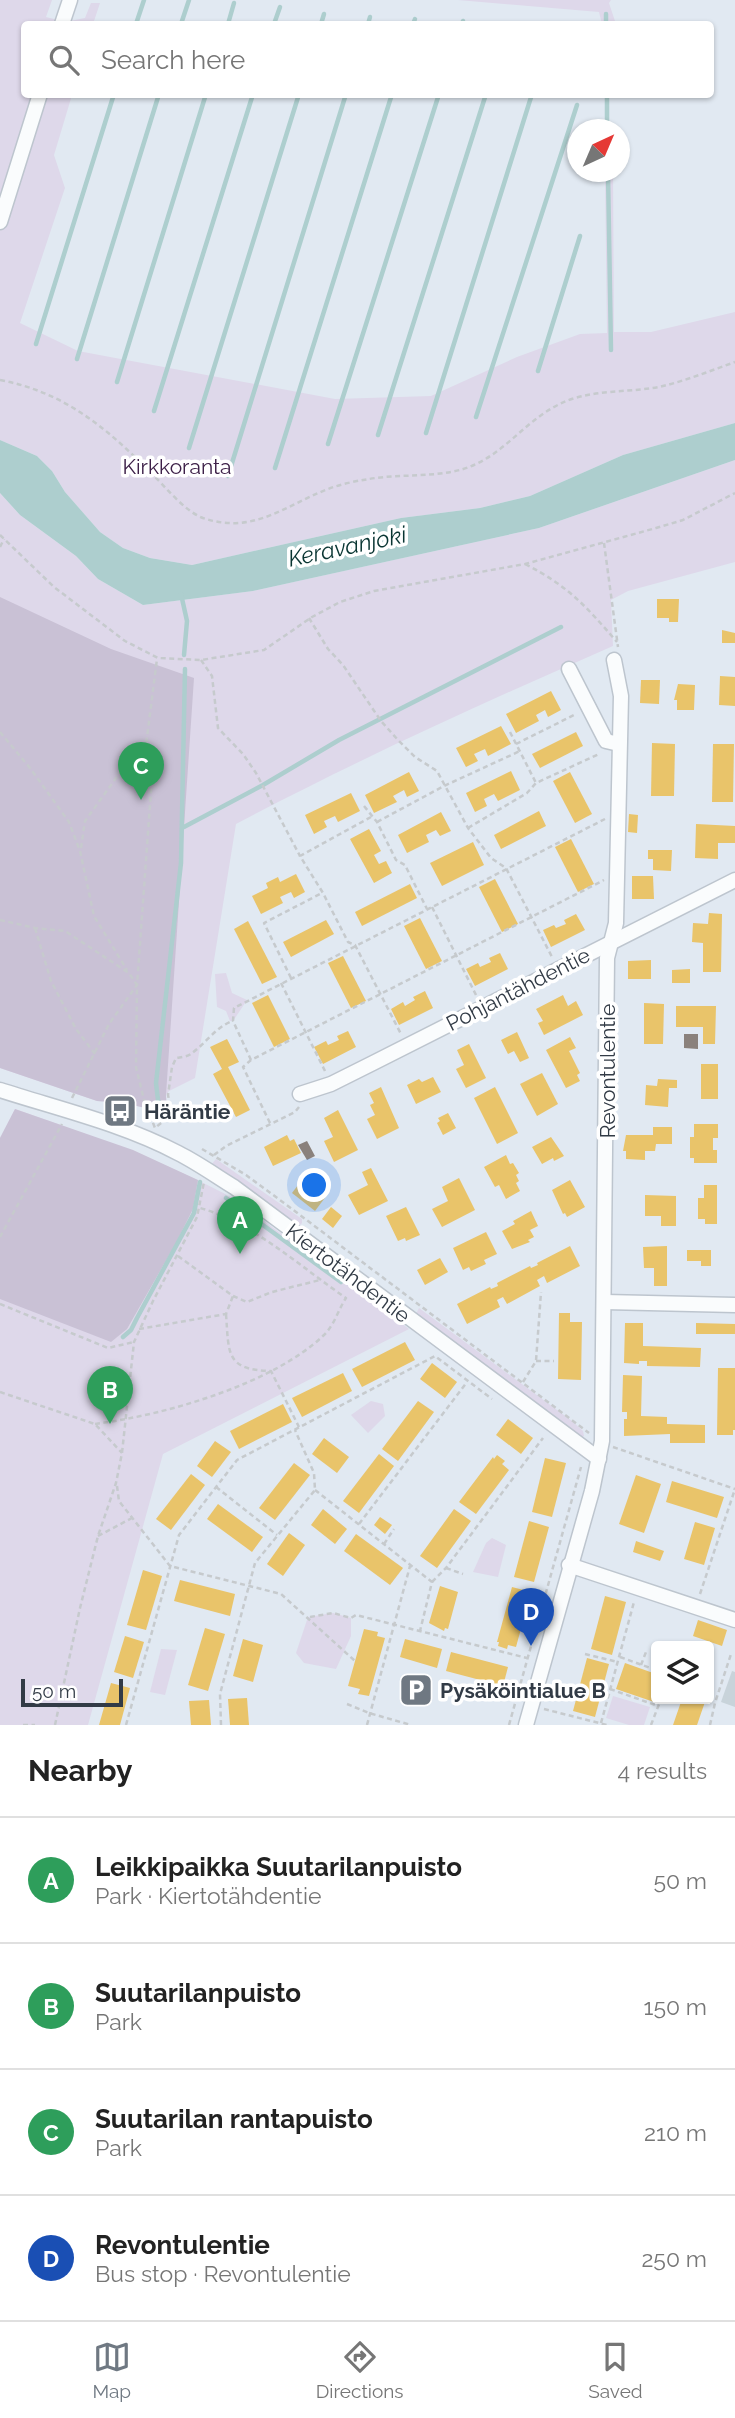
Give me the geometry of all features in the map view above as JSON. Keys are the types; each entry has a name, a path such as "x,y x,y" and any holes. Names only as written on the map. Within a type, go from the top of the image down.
{"street":[{"path":"63,21 70,0"},
{"path":"0,222 39,98"},
{"name":"Revontulentie","path":"526,1725 592,1491 604,1414 607,958 616,923 621,695 614,660"},
{"path":"569,669 606,741 619,744"},
{"name":"Pohjantähdentie","path":"306,1093 331,1084 735,880"},
{"name":"Kiertotähdentie","path":"0,1090 150,1140 204,1168 234,1187 599,1459"},
{"path":"605,1302 735,1305"},
{"path":"569,1565 735,1620"}],"path":[{"path":"0,380 36,389 92,420 113,434 177,498 199,516 224,524 247,523 267,517 330,488 369,479 455,471 471,467 488,458 537,416 555,406 595,394 658,387 735,362"},
{"path":"0,535 54,587 125,641 158,658 201,660 264,650 309,618 340,602 374,591 525,564 683,520 735,494"},
{"path":"0,547 4,539"},
{"path":"604,542 614,601 618,648 614,660"},
{"path":"525,564 554,579 582,601 617,642"},
{"path":"309,618 328,649 360,687 380,719 415,757 438,771 468,828 491,858 506,868 558,969"},
{"path":"158,658 146,745 151,791 137,985 136,1067 144,1100 155,1128 167,1118 171,1110 168,1095 176,1058 194,1053 215,1030 233,1020"},
{"path":"201,660 212,676 218,728 256,772 348,942 355,945 407,1045"},
{"path":"516,744 589,707"},
{"path":"0,732 54,798 69,822 80,851 94,916 137,985"},
{"path":"510,732 536,783"},
{"path":"80,851 85,821 132,756 146,745"},
{"path":"377,822 444,786 520,751"},
{"path":"468,828 527,793 536,783 598,754"},
{"path":"364,806 370,817 377,822 396,860 405,865 427,909"},
{"path":"300,856 370,817"},
{"path":"251,1060 233,1020 234,1008 608,817"},
{"path":"270,1124 243,1067 251,1060 607,879"},
{"path":"291,978 264,923 323,893"},
{"path":"432,907 482,1007"},
{"path":"0,920 65,932 129,973"},
{"path":"36,928 51,981 76,1029 95,1054"},
{"path":"281,983 331,1084"},
{"path":"70,1101 109,1024 137,985"},
{"path":"55,1725 98,1536 116,1483 127,1420 134,1342 139,1329 200,1208 204,1168 210,1158 226,1146 295,1112 306,1093"},
{"path":"0,1237 62,1124"},
{"path":"0,1392 95,1424 127,1420 208,1397 271,1371 311,1346 334,1322 346,1298 254,1234 219,1213 200,1208"},
{"path":"178,1256 233,1296 247,1302 272,1292 320,1280"},
{"path":"523,1382 536,1361 541,1292"},
{"path":"233,1296 226,1314 230,1358 239,1366 254,1371 271,1371"},
{"path":"0,1304 108,1348 134,1342"},
{"path":"139,1329 226,1314"},
{"path":"126,1725 179,1535 237,1460 435,1356 492,1399"},
{"path":"536,1361 554,1361"},
{"path":"221,1725 220,1694 255,1563 315,1490 314,1473 271,1371"},
{"path":"359,1524 467,1381"},
{"path":"95,1424 122,1453"},
{"path":"420,1631 432,1581 446,1568 543,1438"},
{"path":"612,1447 735,1489 696,1608"},
{"path":"509,1725 582,1466"},
{"path":"116,1483 119,1501 170,1566 281,1594 355,1661"},
{"path":"216,1487 276,1535"},
{"path":"315,1490 432,1581"},
{"path":"98,1536 133,1517"},
{"path":"384,1544 394,1529"},
{"path":"368,1725 410,1566"},
{"path":"446,1568 463,1574"},
{"path":"601,1723 638,1587"},
{"path":"308,1617 333,1613 351,1618 356,1615 527,1658"},
{"path":"641,1665 646,1653"},
{"path":"585,1654 618,1662"},
{"path":"710,1725 731,1654"},
{"path":"619,1657 651,1668"},
{"path":"377,1667 383,1668"},
{"path":"610,1689 658,1706 653,1725"},
{"path":"347,1704 411,1725"},
{"path":"541,1708 607,1725"},
{"path":"23,1725 35,1725"}],"green space":[{"name":"Kirkkoranta","path":"0,0 52,0 46,17 61,21 21,21 21,98 71,98 54,155 65,188 20,323 78,351 335,399 431,396 517,357 580,334 607,333 605,182 613,182 614,332 651,332 735,312 735,423 623,455 530,496 480,508 401,518 192,565 150,558 123,548 100,532 37,456 0,440"},
{"path":"458,0 611,0 609,3 615,21 601,21 599,12"},
{"name":"Kirkkoranta","path":"91,3 100,3 94,21 70,21 85,18"},
{"path":"735,460 735,562 628,591 611,600 613,646 423,732 236,824 195,1078 169,1091 166,1095 167,1113 124,1103 97,1101 0,1068 0,493 20,515 76,556 98,579 143,605 253,591 539,528"},
{"path":"226,973 232,993 247,1000 233,1021 230,1021 226,1011 217,1007 215,974"},
{"path":"15,1109 155,1161 236,1200 409,1329 163,1454 88,1725 0,1725 0,1138"},
{"path":"216,1159 302,1219 302,1223 298,1227 211,1165"},
{"path":"419,1308 572,1421 583,1431 584,1436 581,1437 416,1314"},
{"path":"371,1401 383,1404 385,1416 368,1433 351,1415"},
{"path":"492,1538 506,1545 498,1577 473,1572 486,1543"},
{"path":"333,1613 351,1618 351,1636 336,1669 304,1663 296,1653 308,1617"},
{"path":"161,1649 177,1650 165,1695 150,1692"},
{"path":"613,1696 650,1707 644,1725 629,1725 606,1718"}],"shaded area":[{"path":"0,597 111,649 194,678 166,1095 167,1113 124,1103 97,1101 0,1068"},
{"path":"15,1109 133,1150 198,1180 193,1209 176,1243 127,1329 111,1342 0,1299 0,1138"}],"water":[{"name":"Keravanjoki","path":"735,423 735,460 539,528 253,591 143,605 98,579 76,556 20,515 0,493 0,440 37,456 100,532 123,548 150,558 192,565 401,518 480,508 530,496 623,455"}],"building: Homes":[{"path":"657,599 679,599 678,622 669,622 669,618 657,618"},
{"path":"722,630 735,633 735,643 722,643"},
{"path":"720,676 735,677 735,706 719,705"},
{"path":"641,680 660,680 659,704 640,703"},
{"path":"678,684 695,685 694,710 677,710 677,700 674,700"},
{"path":"551,691 561,710 548,717 545,710 536,715 539,721 516,733 506,714"},
{"path":"501,726 511,744 488,756 485,749 474,754 478,761 466,767 456,748"},
{"path":"576,732 583,746 540,768 532,754"},
{"path":"652,743 675,744 674,796 651,796"},
{"path":"713,744 734,744 733,802 712,802"},
{"path":"511,771 520,790 498,801 494,794 484,799 487,806 475,812 466,793"},
{"path":"409,772 419,791 407,797 404,790 393,796 397,802 374,813 365,795"},
{"path":"570,772 592,814 575,823 553,781"},
{"path":"351,793 360,811 338,822 335,816 324,821 327,827 314,834 305,815"},
{"path":"539,811 546,826 501,849 494,835"},
{"path":"441,812 451,831 440,836 436,830 426,835 429,842 407,853 398,835"},
{"path":"629,814 638,815 637,833 628,832"},
{"path":"696,824 735,826 735,843 718,843 718,859 695,858"},
{"path":"369,829 381,851 374,855 379,864 386,861 392,873 374,883 350,839"},
{"path":"571,839 594,884 578,892 555,847"},
{"path":"473,842 484,865 442,886 430,863"},
{"path":"648,850 672,850 671,871 653,870 653,859 648,859"},
{"path":"296,874 305,892 294,898 291,892 280,897 283,903 261,914 252,896 268,888 266,883 278,877 280,882"},
{"path":"632,876 653,876 654,899 632,899"},
{"path":"495,879 518,924 502,932 479,887"},
{"path":"410,884 417,898 362,926 355,912"},
{"path":"709,913 722,914 721,972 703,972 703,943 692,942 693,923 708,924"},
{"path":"576,914 585,930 551,947 543,930 566,924 564,920"},
{"path":"420,918 442,961 426,969 404,926"},
{"path":"326,920 334,934 291,957 283,942"},
{"path":"248,921 277,977 262,984 234,929"},
{"path":"500,953 508,969 475,986 466,969 478,963 480,967 491,962 489,958"},
{"path":"343,956 366,1001 351,1008 328,963"},
{"path":"651,960 651,979 628,979 628,961"},
{"path":"690,969 690,983 672,983 672,970"},
{"path":"425,991 433,1008 399,1025 391,1009 403,1002 405,1006 415,1000 413,997"},
{"path":"268,995 290,1039 274,1047 252,1003"},
{"path":"563,995 568,1006 576,1001 583,1015 544,1035 538,1023 543,1021 536,1009"},
{"path":"644,1003 664,1004 663,1044 644,1044"},
{"path":"676,1006 716,1006 715,1044 703,1044 703,1027 676,1027"},
{"path":"348,1031 356,1047 323,1064 314,1047 326,1041 328,1045 339,1040 337,1036"},
{"path":"517,1032 529,1058 520,1062 514,1051 508,1054 501,1040"},
{"path":"570,1037 576,1048 569,1051 580,1073 577,1075 580,1081 566,1088 546,1050"},
{"path":"227,1039 239,1062 228,1067 250,1110 236,1117 213,1074 222,1069 210,1047"},
{"path":"469,1044 486,1078 466,1088 456,1069 464,1065 457,1050"},
{"path":"701,1064 718,1064 718,1099 701,1099"},
{"path":"542,1073 558,1104 537,1116 520,1084"},
{"path":"433,1077 441,1092 416,1104 407,1085 419,1079 422,1082"},
{"path":"658,1079 677,1080 677,1088 669,1088 668,1107 645,1105 646,1085 657,1086"},
{"path":"381,1087 399,1128 377,1139 367,1119 375,1115 370,1105 374,1103 369,1093"},
{"path":"495,1087 518,1133 497,1144 474,1098"},
{"path":"338,1110 358,1150 334,1162 324,1141 333,1137 324,1118"},
{"path":"448,1113 456,1128 443,1135 437,1123 440,1121 438,1118"},
{"path":"694,1124 718,1124 718,1138 713,1138 717,1163 694,1163 694,1158 690,1158 690,1137 694,1137"},
{"path":"653,1127 672,1127 672,1144 656,1144 655,1151 645,1151 645,1160 626,1159 626,1151 623,1151 626,1135 653,1135"},
{"path":"287,1135 290,1141 294,1139 301,1153 273,1166 264,1147"},
{"path":"551,1137 564,1156 542,1164 532,1147"},
{"path":"506,1155 519,1173 516,1175 519,1181 516,1183 520,1191 506,1199 499,1185 495,1187 484,1167"},
{"path":"371,1168 388,1201 359,1215 348,1195 368,1185 362,1172"},
{"path":"304,1177 327,1195 315,1211 292,1193"},
{"path":"459,1178 475,1210 442,1227 432,1209 448,1201 442,1187"},
{"path":"570,1180 585,1207 567,1217 552,1190"},
{"path":"704,1185 717,1185 717,1224 705,1224 705,1219 698,1219 698,1198 704,1198"},
{"path":"645,1195 676,1196 676,1226 661,1226 661,1216 645,1216"},
{"path":"331,1207 342,1216 333,1228 322,1219"},
{"path":"406,1207 420,1235 406,1241 405,1238 398,1241 386,1216"},
{"path":"531,1211 538,1226 530,1230 534,1237 528,1240 530,1242 512,1249 502,1231"},
{"path":"486,1232 497,1254 484,1260 486,1264 471,1271 469,1267 463,1270 453,1248"},
{"path":"570,1246 580,1266 547,1283 544,1276 537,1280 540,1286 507,1304 503,1297 497,1300 500,1307 467,1324 457,1304 490,1287 491,1289 498,1286 497,1283 530,1266 531,1268 538,1265 537,1263"},
{"path":"667,1246 667,1286 654,1286 654,1268 644,1268 643,1247"},
{"path":"687,1250 711,1250 711,1266 701,1266 701,1261 687,1261"},
{"path":"440,1258 448,1272 425,1285 417,1270"},
{"path":"559,1313 570,1313 570,1322 582,1322 581,1380 558,1379"},
{"path":"625,1323 643,1323 643,1346 701,1348 700,1367 647,1366 647,1361 639,1361 639,1364 624,1363"},
{"path":"696,1323 735,1324 735,1334 696,1334"},
{"path":"405,1342 415,1360 362,1387 352,1369"},
{"path":"432,1363 457,1382 445,1398 420,1379"},
{"path":"718,1368 735,1368 733,1435 717,1435"},
{"path":"343,1373 352,1391 302,1417 292,1398"},
{"path":"623,1375 642,1376 641,1416 667,1417 667,1424 705,1425 705,1443 670,1443 670,1434 624,1436 624,1419 627,1419 627,1412 622,1412"},
{"path":"418,1401 434,1412 398,1461 382,1449"},
{"path":"283,1404 292,1422 239,1449 230,1431"},
{"path":"508,1419 533,1438 521,1454 496,1435"},
{"path":"324,1438 349,1457 337,1473 312,1454"},
{"path":"215,1441 231,1452 212,1477 197,1466"},
{"path":"379,1454 394,1466 359,1513 343,1501"},
{"path":"497,1455 505,1461 502,1464 509,1470 476,1514 459,1502"},
{"path":"545,1458 566,1463 552,1517 532,1512"},
{"path":"294,1463 310,1475 275,1520 259,1508"},
{"path":"191,1474 205,1485 171,1530 156,1519"},
{"path":"636,1475 661,1484 644,1533 619,1524"},
{"path":"672,1481 724,1497 717,1518 666,1502"},
{"path":"218,1504 263,1537 252,1552 207,1519"},
{"path":"323,1509 347,1529 335,1544 311,1525"},
{"path":"454,1509 471,1521 437,1568 420,1556"},
{"path":"380,1517 392,1525 385,1534 374,1525"},
{"path":"529,1521 549,1527 534,1582 514,1577"},
{"path":"695,1522 715,1528 704,1565 684,1559"},
{"path":"289,1533 305,1545 283,1576 267,1564"},
{"path":"356,1534 403,1568 390,1585 344,1551"},
{"path":"636,1541 664,1551 660,1561 633,1552"},
{"path":"143,1570 162,1576 146,1630 127,1625"},
{"path":"180,1580 235,1594 230,1616 174,1601"},
{"path":"440,1586 458,1592 448,1629 445,1628 444,1631 429,1623"},
{"path":"512,1587 531,1592 516,1647 508,1645 507,1649 498,1646 497,1642"},
{"path":"605,1596 626,1602 612,1655 591,1649"},
{"path":"698,1620 727,1630 722,1646 714,1641 693,1636"},
{"path":"205,1628 225,1634 208,1691 188,1685"},
{"path":"364,1629 378,1632 377,1636 385,1638 369,1696 358,1694 360,1689 348,1686"},
{"path":"125,1636 144,1642 133,1678 114,1672"},
{"path":"243,1639 263,1645 253,1682 233,1676"},
{"path":"405,1639 442,1649 437,1668 400,1657"},
{"path":"451,1652 508,1667 503,1686 446,1671"},
{"path":"587,1658 609,1664 595,1717 573,1711"},
{"path":"625,1663 651,1672 651,1701 616,1689"},
{"path":"111,1683 130,1688 120,1725 99,1725"},
{"path":"247,1698 249,1725 230,1725 228,1699"},
{"path":"209,1700 211,1725 191,1725 189,1701"},
{"path":"680,1704 704,1704 697,1725 673,1725"}],"building: Industry":[{"path":"684,1034 698,1034 698,1049 684,1048"},
{"path":"307,1141 315,1156 307,1160 298,1145"}],"building: Other":[{"path":"732,1671 735,1672 735,1707 721,1702"}],"waterway":[{"path":"137,21 144,0"},
{"path":"182,21 189,0"},
{"path":"229,21 234,3"},
{"path":"275,21 280,7"},
{"path":"322,21 324,14"},
{"path":"606,14 606,21"},
{"path":"369,21 370,17"},
{"path":"36,344 113,98"},
{"path":"77,359 158,98"},
{"path":"117,382 205,98"},
{"path":"154,411 252,98"},
{"path":"189,448 298,98"},
{"path":"228,476 345,98"},
{"path":"275,468 391,98"},
{"path":"328,444 438,98"},
{"path":"378,435 485,98"},
{"path":"426,433 531,98"},
{"path":"607,98 607,119"},
{"path":"476,417 577,105"},
{"path":"608,182 611,350"},
{"path":"538,371 580,236"},
{"path":"181,594 187,621 184,655"},
{"path":"184,827 339,740 561,627"},
{"path":"164,1111 158,1100 156,1083 181,863 185,669"},
{"path":"123,1337 131,1330 194,1213 200,1182"},
{"path":"226,1198 341,1282"}],"place":[{"name":"Suutarilan rantapuisto","path":"141,800"},
{"name":"Häräntie","path":"120,1111"},
{"name":"Leikkipaikka Suutarilanpuisto","path":"240,1254"},
{"name":"Suutarilanpuisto","path":"110,1424"},
{"name":"Revontulentie","path":"531,1646"},
{"name":"Pysäköintialue B","path":"416,1690"}]}
